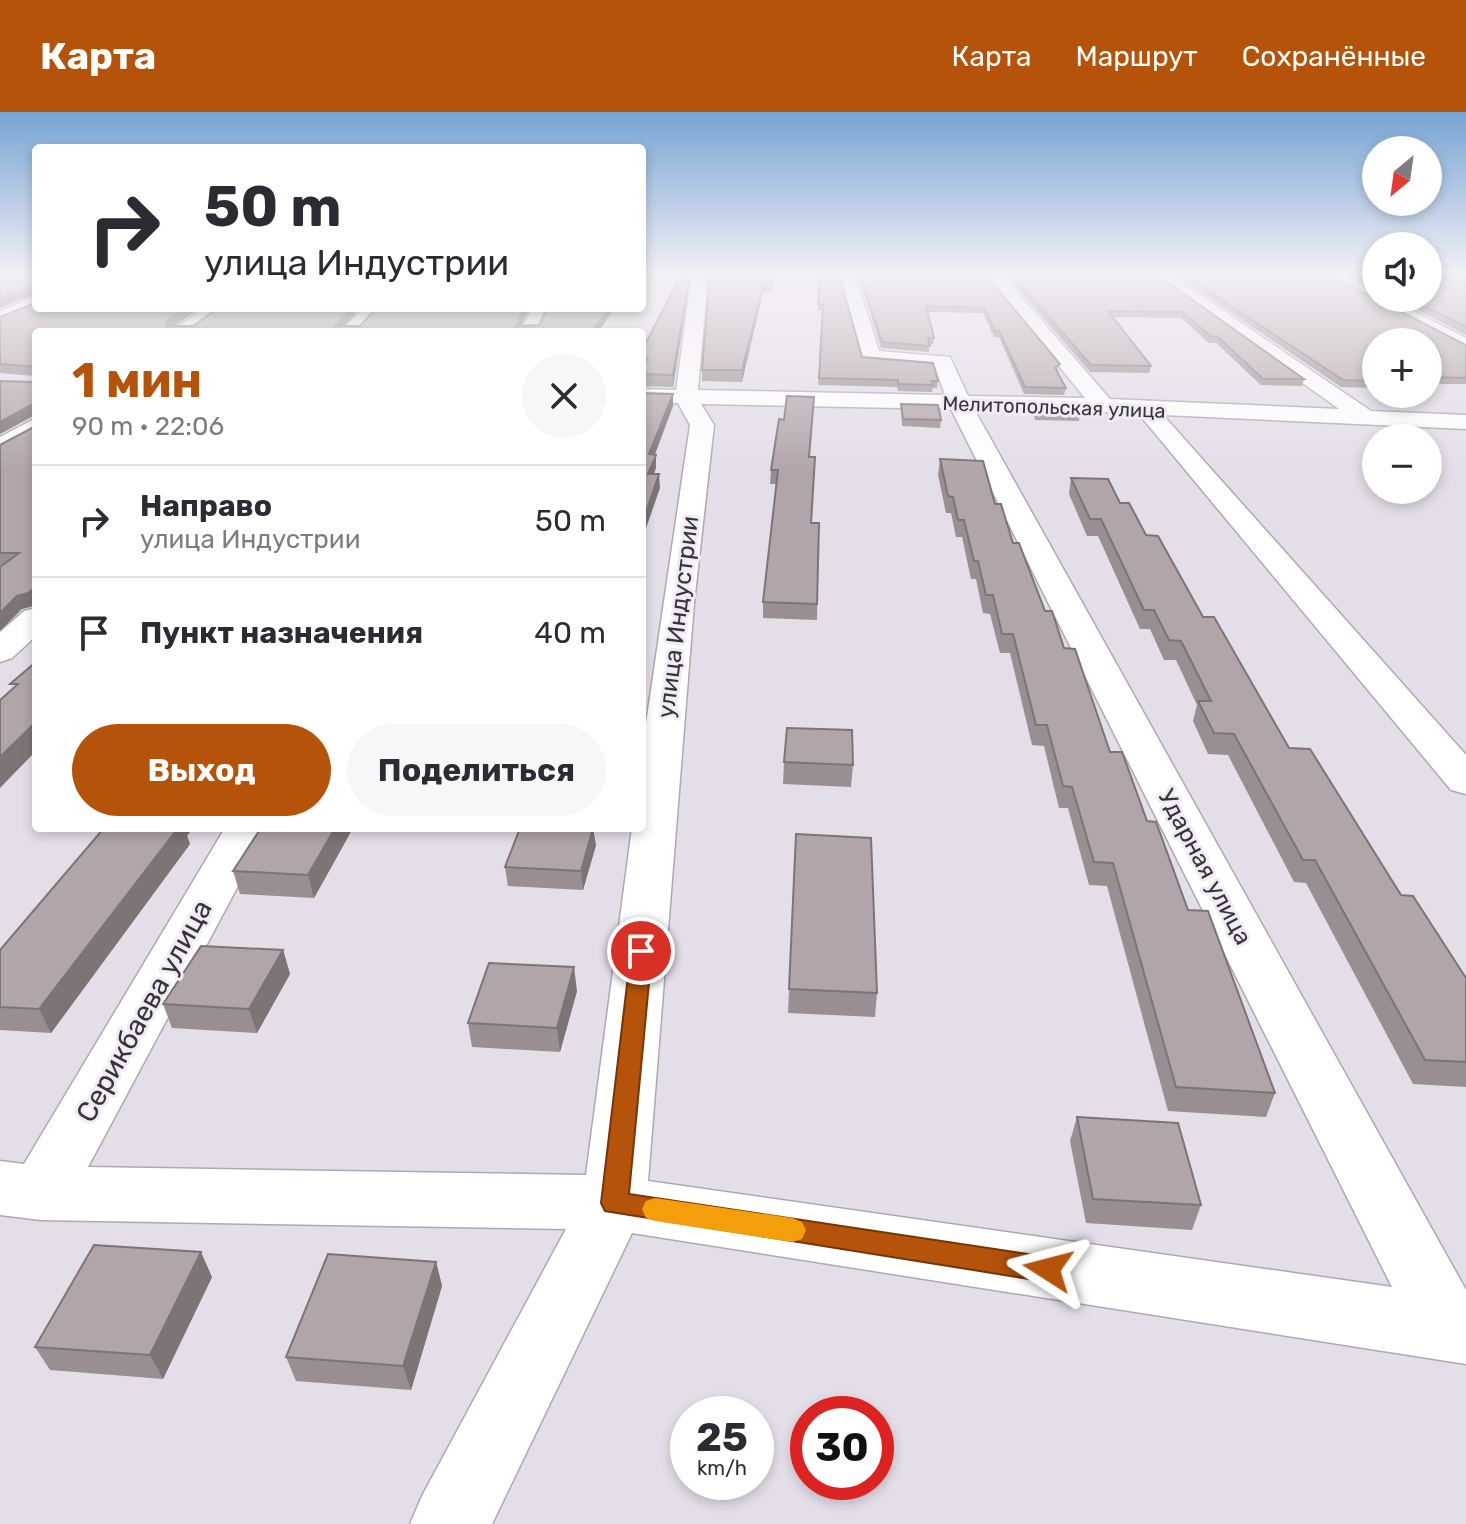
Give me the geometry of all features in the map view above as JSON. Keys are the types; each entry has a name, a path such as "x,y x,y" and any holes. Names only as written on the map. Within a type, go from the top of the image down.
{"street":[{"name":"улица Индустрии","path":"614,1203 678,603 702,425 686,397 692,340"},
{"name":"Ударная улица","path":"866,340 871,357 943,361 960,404 1458,1331"},
{"path":"1048,340 1103,405"},
{"path":"1253,340 1368,419"},
{"name":"Мелитопольская улица","path":"646,396 1103,405 1466,422"},
{"path":"1146,409 1466,781"},
{"path":"0,448 32,428"},
{"path":"0,651 32,622"},
{"name":"Серикбаева улица","path":"20,1191 244,832"},
{"path":"20,1191 614,1203 1458,1331"},
{"path":"450,1524 614,1203"}],"building":[{"path":"0,340 32,340 32,367 0,364"},
{"path":"679,340 673,375 646,374 646,342"},
{"path":"705,340 750,340 742,370 702,370"},
{"path":"821,340 857,340 862,357 933,363 938,381 932,381 933,385 898,384 898,380 819,378"},
{"path":"928,340 930,346 882,342"},
{"path":"1003,340 1040,340 1060,364 1055,368 1066,388 1025,387"},
{"path":"1069,340 1131,340 1151,366 1091,365"},
{"path":"1221,340 1249,340 1304,379 1263,379"},
{"path":"1282,340 1362,340 1362,381 1343,380"},
{"path":"1442,340 1456,340 1466,345 1466,378 1442,377"},
{"path":"0,381 32,382 32,405 0,422"},
{"path":"646,393 673,394 649,454 656,455 648,474 659,474 646,512"},
{"path":"787,396 814,397 809,457 815,457 811,523 819,523 817,604 763,602 778,470 771,470 779,419 784,420"},
{"path":"901,404 938,405 941,420 903,419"},
{"path":"1034,406 1076,407 1080,414 1036,412"},
{"path":"32,428 32,590 17,596 0,613 0,567 19,553 0,553 0,445"},
{"path":"940,459 983,461 995,504 1001,504 1013,543 1019,543 1045,611 1052,611 1064,648 1075,649 1110,752 1122,752 1147,821 1156,822 1188,910 1208,911 1275,1093 1176,1087 1113,863 1094,862 1072,787 1063,786 1047,725 1036,725 1013,634 1002,634 993,595 986,595 964,520 958,520 953,497 948,496"},
{"path":"1071,478 1108,479 1120,503 1129,503 1146,535 1158,536 1203,617 1214,617 1289,748 1310,749 1401,895 1413,896 1466,978 1466,1062 1425,1060 1315,860 1303,860 1234,734 1214,733 1198,701 1211,701 1181,641 1169,640 1154,610 1144,610 1101,519 1090,519"},
{"path":"32,665 32,726 0,757 0,700 18,684 10,684"},
{"path":"787,728 852,730 853,765 784,762"},
{"path":"101,832 175,832 39,1009 0,1007 0,950"},
{"path":"258,832 333,832 308,875 233,871"},
{"path":"518,832 592,832 581,871 505,867"},
{"path":"796,834 871,838 877,993 789,989"},
{"path":"201,946 283,950 249,1009 163,1004"},
{"path":"489,963 574,967 557,1028 468,1023"},
{"path":"1077,1117 1178,1123 1201,1205 1093,1199"},
{"path":"94,1245 201,1252 150,1355 35,1347"},
{"path":"328,1254 436,1262 403,1366 286,1357"}],"slow traffic":[{"path":"655,1209 792,1230"}],"route":[{"path":"641,951 614,1203 1048,1269"}]}
